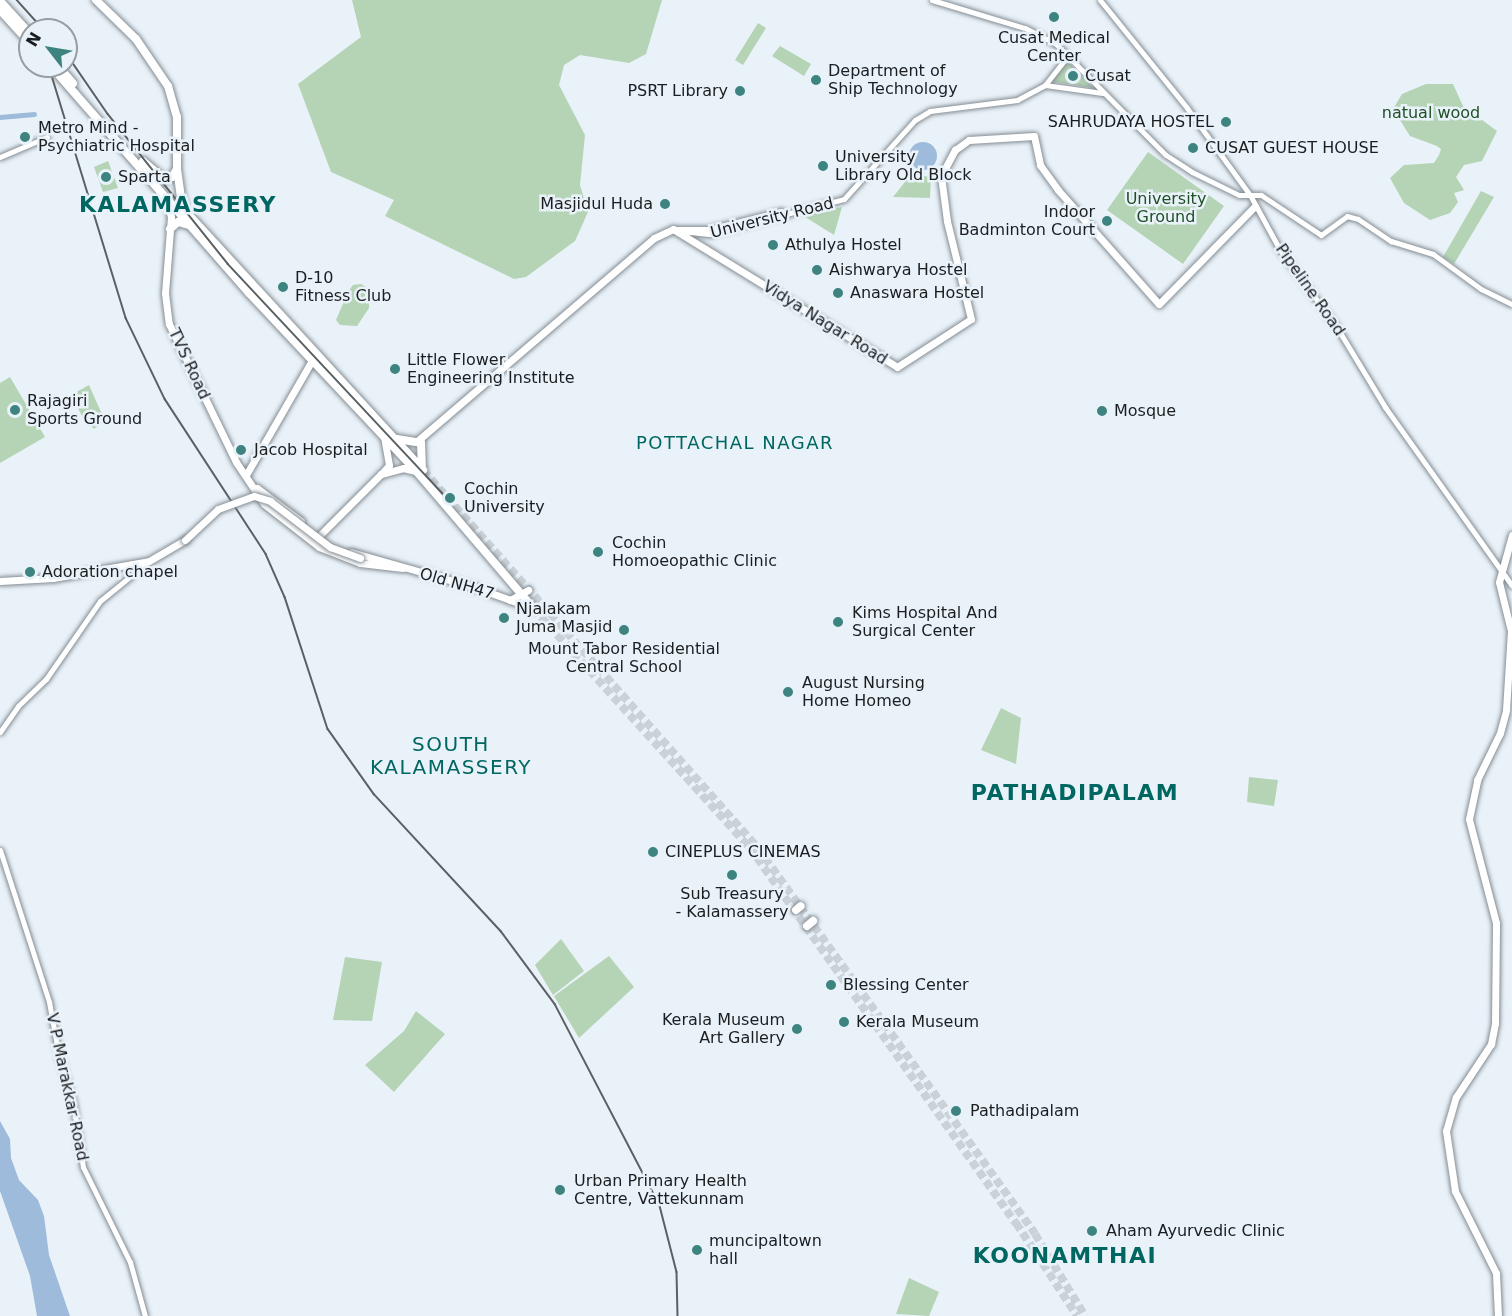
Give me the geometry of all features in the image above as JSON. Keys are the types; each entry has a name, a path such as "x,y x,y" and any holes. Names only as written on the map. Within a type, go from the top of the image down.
{"highway":[{"path":"96,0 136,39 168,86 178,124 177,169 181,198 188,213 312,360 420,471 526,592 533,608"},
{"path":"0,1 18,26"},
{"path":"0,10 18,24"},
{"path":"64,78 73,86"},
{"path":"67,78 191,226 392,437 406,456"},
{"path":"88,103 148,167 164,179 172,177 177,169"},
{"path":"170,229 178,222 191,226"},
{"path":"392,437 418,442 420,471"}],"main road":[{"name":"Vidya Nagar Road","path":"673,229 897,367 971,319 947,221 941,177 955,150 969,140 1034,136 1040,165 1058,190 1159,304 1255,206"},
{"name":"TVS Road","path":"163,193 170,208 165,272 169,324 246,475 264,504 312,543"},
{"path":"418,442 664,234 673,229"},
{"path":"246,475 312,360"},
{"path":"312,543 389,465 382,433"},
{"path":"381,474 403,468 420,471"},
{"name":"Old NH47","path":"255,487 320,535 343,549 374,557 382,564"},
{"path":"0,581 53,578 149,561 185,540 218,509 254,496 270,501 334,549 360,558 372,566"},
{"path":"1497,1316 1496,1273 1455,1191 1446,1131 1456,1096 1491,1044 1495,1023 1494,910 1469,819 1473,792 1500,733 1508,696 1511,631 1500,592 1500,569 1512,535"},
{"name":"Old NH47","path":"312,543 338,557 372,566 382,564 403,568 533,608"},
{"path":"360,558 374,557"},
{"path":"510,600 526,592"}],"street":[{"path":"932,0 1040,34 1184,168 1239,195 1261,195 1321,235 1347,216 1358,219 1391,241 1433,254 1481,289 1512,304"},
{"name":"Pipeline Road","path":"1100,0 1188,108 1250,195 1280,250 1336,326 1385,407 1512,586"},
{"path":"1045,84 1067,57"},
{"path":"1045,84 1103,93"},
{"name":"University Road","path":"673,229 690,235 709,234 786,211 844,199 915,120 930,111 1000,104 1045,84"},
{"path":"0,157 47,137"},
{"path":"0,732 18,706 46,680 100,601 149,561"},
{"name":"V P Marakkar Road","path":"0,852 49,1002 59,1056 73,1102 83,1167 130,1262 145,1316"}],"green space":[{"path":"352,0 662,0 646,54 629,63 580,55 564,65 559,85 585,135 580,185 588,212 575,241 526,277 514,279 385,216 394,200 331,172 298,84 361,37"},
{"path":"758,23 766,28 743,65 735,60"},
{"path":"780,46 811,64 804,76 772,56"},
{"path":"1067,61 1093,88 1050,81"},
{"name":"natual wood","path":"1426,84 1453,84 1463,106 1497,131 1482,161 1464,165 1456,177 1464,190 1454,193 1458,202 1450,213 1430,220 1404,203 1390,178 1404,165 1434,163 1439,155 1441,149 1437,146 1410,136 1393,109 1402,94"},
{"name":"University Ground","path":"1148,152 1224,206 1183,264 1107,210"},
{"name":"Sparta","path":"108,161 118,188 103,192 94,167"},
{"path":"913,172 931,178 930,198 893,197"},
{"path":"1481,191 1494,197 1454,264 1443,257"},
{"path":"842,207 834,235 802,215"},
{"path":"361,284 369,289 369,308 357,326 340,325 336,320 348,292 353,285"},
{"name":"Rajagiri Sports Ground","path":"10,377 45,437 0,463 0,383"},
{"path":"89,385 105,421 94,429 82,416 71,395"},
{"path":"1001,708 1021,718 1016,764 981,750"},
{"path":"1249,777 1278,780 1274,806 1247,802"},
{"path":"561,939 584,971 553,995 535,965"},
{"path":"609,956 634,987 579,1038 554,996"},
{"path":"345,957 382,962 372,1021 333,1020"},
{"path":"416,1011 445,1034 394,1092 365,1065 404,1031"},
{"path":"909,1278 939,1292 929,1316 896,1314"}],"water":[{"path":"923,142 933,146 937,156 933,166 923,170 913,166 909,156 913,146"},
{"path":"0,1121 10,1139 11,1158 19,1180 38,1200 44,1216 49,1255 70,1316 37,1316 30,1276 0,1191"}],"waterway":[{"path":"0,117 34,114"}],"tunnel":[{"path":"423,470 758,848 1035,1234 1085,1316"},
{"path":"533,608 750,848 1016,1223 1077,1316"}],"railway":[{"path":"17,0 33,18"},
{"path":"78,70 108,114 228,264 448,499"},
{"path":"53,78 126,318 165,399 266,554 285,597 328,729 374,794 501,931 555,1004 660,1206 677,1272 678,1316"}],"place":[{"name":"Cusat Medical Center","path":"1054,17"},
{"name":"Cusat","path":"1073,76"},
{"name":"Department of Ship Technology","path":"816,80"},
{"name":"PSRT Library","path":"740,91"},
{"name":"SAHRUDAYA HOSTEL","path":"1226,122"},
{"name":"Metro Mind - Psychiatric Hospital","path":"25,137"},
{"name":"CUSAT GUEST HOUSE","path":"1193,148"},
{"name":"University Library Old Block","path":"823,166"},
{"name":"Sparta","path":"106,177"},
{"name":"Masjidul Huda","path":"665,204"},
{"name":"Indoor Badminton Court","path":"1107,221"},
{"name":"Athulya Hostel","path":"773,245"},
{"name":"Aishwarya Hostel","path":"817,270"},
{"name":"D-10 Fitness Club","path":"283,287"},
{"name":"Anaswara Hostel","path":"838,293"},
{"name":"Little Flower Engineering Institute","path":"395,369"},
{"name":"Rajagiri Sports Ground","path":"15,410"},
{"name":"Mosque","path":"1102,411"},
{"name":"Jacob Hospital","path":"241,450"},
{"name":"Cochin University","path":"450,498"},
{"name":"Cochin Homoeopathic Clinic","path":"598,552"},
{"name":"Adoration chapel","path":"30,572"},
{"name":"Njalakam Juma Masjid","path":"504,618"},
{"name":"Kims Hospital And Surgical Center","path":"838,622"},
{"name":"Mount Tabor Residential Central School","path":"624,630"},
{"name":"August Nursing Home Homeo","path":"788,692"},
{"name":"CINEPLUS CINEMAS","path":"653,852"},
{"name":"Sub Treasury - Kalamassery","path":"732,875"},
{"name":"Blessing Center","path":"831,985"},
{"name":"Kerala Museum","path":"844,1022"},
{"name":"Kerala Museum Art Gallery","path":"797,1029"},
{"name":"Pathadipalam","path":"956,1111"},
{"name":"Urban Primary Health Centre, Vattekunnam","path":"560,1190"},
{"name":"Aham Ayurvedic Clinic","path":"1092,1231"},
{"name":"muncipaltown hall","path":"697,1250"}],"district":[{"name":"KALAMASSERY","path":"178,205"},
{"name":"POTTACHAL NAGAR","path":"735,443"},
{"name":"SOUTH KALAMASSERY","path":"451,756"},
{"name":"PATHADIPALAM","path":"1075,793"},
{"name":"KOONAMTHAI","path":"1065,1256"}]}
